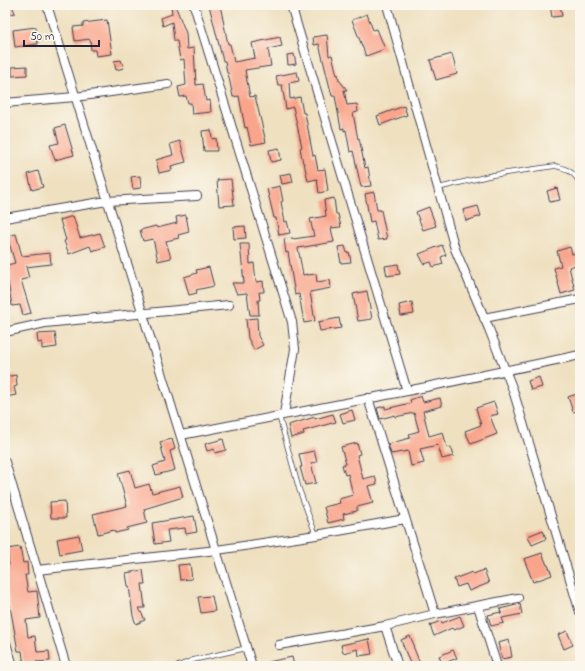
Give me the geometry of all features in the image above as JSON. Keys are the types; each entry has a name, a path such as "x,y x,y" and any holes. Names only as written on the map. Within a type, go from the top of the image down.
{"street":[{"path":"47,5 252,666"},
{"path":"194,5 292,322 295,349 282,415"},
{"path":"291,5 407,391"},
{"path":"387,5 455,249 513,390 580,612"},
{"path":"579,5 580,10"},
{"path":"5,103 75,97 168,84"},
{"path":"5,218 107,201 197,196"},
{"path":"484,318 580,299"},
{"path":"5,332 45,323 229,305"},
{"path":"181,434 407,391 580,355"},
{"path":"368,398 435,614"},
{"path":"5,462 66,666"},
{"path":"38,570 217,550 316,536 405,519"},
{"path":"279,645 385,626 435,614 518,598"},
{"path":"478,606 496,666"},
{"path":"385,626 398,666"},
{"path":"5,640 13,666"}],"lane":[{"path":"438,188 493,175 555,166 572,173 580,184"},
{"path":"282,415 299,489 316,536"},
{"path":"178,666 194,660 247,648"}],"building":[{"path":"5,5 12,5 15,13 5,16"},
{"path":"171,5 175,5 186,33 187,49 194,48 196,85 203,84 206,101 210,100 211,112 192,114 191,103 188,103 186,96 180,97 178,87 186,85 184,59 180,60 177,41 174,41 172,22 163,26 161,18 172,14"},
{"path":"209,5 220,5 228,44 230,44 234,62 255,58 252,43 280,37 282,46 268,49 271,66 245,70 250,97 255,96 266,142 251,145 247,127 245,128 239,96 233,97 225,61 223,61"},
{"path":"550,5 560,5 562,16 552,17"},
{"path":"367,14 373,30 377,29 385,49 366,56 352,20"},
{"path":"107,20 112,54 96,56 95,50 91,50 90,39 75,41 73,27 83,26 83,23"},
{"path":"36,27 38,44 15,47 13,30"},
{"path":"327,35 329,56 332,55 339,80 347,90 344,90 347,105 357,104 358,112 353,113 365,168 368,167 371,186 361,187 353,151 350,152 346,130 344,131 344,128 341,129 335,96 332,96 319,44 314,45 313,37"},
{"path":"294,54 296,64 288,65 287,55"},
{"path":"452,54 457,74 436,80 430,60"},
{"path":"121,60 124,68 116,70 114,61"},
{"path":"27,66 27,75 12,76 12,67"},
{"path":"297,72 299,81 289,83 290,99 300,97 303,113 305,113 313,156 315,155 318,170 325,169 328,191 319,193 317,179 308,181 303,163 300,148 302,147 293,107 286,109 282,85 278,85 276,76"},
{"path":"404,106 407,115 380,125 377,116"},
{"path":"65,125 74,155 55,160 50,145 59,143 55,128"},
{"path":"211,130 212,139 216,138 217,151 204,151 202,131"},
{"path":"180,141 186,162 171,166 172,170 159,173 156,160 173,155 170,144"},
{"path":"279,148 281,160 271,162 269,150"},
{"path":"38,171 43,187 32,190 28,174"},
{"path":"291,173 293,182 282,184 280,175"},
{"path":"140,176 141,188 133,189 131,177"},
{"path":"231,179 234,205 219,206 217,180"},
{"path":"280,186 283,201 281,202 285,222 287,221 290,233 279,235 276,218 274,218 267,189"},
{"path":"557,188 560,200 550,202 547,191"},
{"path":"374,192 377,210 381,210 387,239 378,240 374,221 370,222 365,194"},
{"path":"334,198 336,214 338,214 341,227 331,228 334,242 298,248 303,275 316,274 317,282 330,280 331,288 310,292 315,321 304,323 299,294 295,295 288,252 286,253 284,239 314,236 310,219 326,216 324,200"},
{"path":"478,206 481,216 466,221 463,210"},
{"path":"429,207 436,226 423,230 416,212"},
{"path":"186,215 189,232 178,235 179,238 166,241 171,258 158,261 153,239 143,241 140,230 177,223 176,217"},
{"path":"73,216 80,238 100,233 105,247 92,251 90,246 69,254 64,241 66,240 60,220"},
{"path":"245,226 246,238 234,239 233,227"},
{"path":"16,234 22,256 50,253 51,264 26,267 29,278 21,280 31,313 23,315 20,305 12,306 8,282 5,283 5,271 8,270 7,265 15,263 7,236"},
{"path":"240,244 249,244 250,264 254,263 256,282 263,281 264,292 259,292 260,300 258,300 259,315 250,315 247,293 237,294 232,283 244,283"},
{"path":"442,245 446,255 441,257 443,264 433,267 431,262 424,264 419,254"},
{"path":"345,246 347,253 349,252 351,262 341,263 338,247"},
{"path":"570,247 572,254 577,253 580,264 569,267 575,290 561,294 554,268 561,266 557,251"},
{"path":"398,264 400,274 387,276 385,266"},
{"path":"209,267 214,286 196,290 197,293 189,295 184,277 197,273 196,270"},
{"path":"367,291 372,319 358,321 353,294"},
{"path":"412,302 414,314 401,316 399,305"},
{"path":"257,318 258,336 263,345 254,350 248,338 246,319"},
{"path":"339,318 341,328 320,331 318,322"},
{"path":"55,333 57,347 42,349 42,342 38,343 37,334"},
{"path":"16,375 17,386 14,387 16,395 6,397 5,377"},
{"path":"539,377 542,387 531,390 528,381"},
{"path":"577,394 580,402 580,410 573,412 568,397"},
{"path":"421,396 423,402 440,398 442,406 423,411 429,436 443,432 447,448 451,447 454,456 442,459 438,445 420,449 424,463 411,466 408,451 391,454 388,444 410,438 409,434 419,431 414,413 395,417 395,415 380,419 377,408 385,406 385,409 411,403 410,400"},
{"path":"494,402 498,414 490,416 497,434 471,444 465,431 481,425 476,408"},
{"path":"352,410 355,420 343,423 340,414"},
{"path":"333,414 336,422 303,431 304,434 291,438 288,425 315,417 315,419"},
{"path":"172,439 175,449 170,451 175,470 156,475 153,466 165,462 160,442"},
{"path":"223,439 226,450 215,453 214,449 207,451 205,444"},
{"path":"357,443 360,454 357,455 363,479 375,476 377,484 368,486 373,503 357,507 357,511 343,514 344,519 328,523 324,507 340,503 339,499 353,495 348,474 345,475 342,465 346,464 341,447"},
{"path":"314,451 317,462 311,463 316,483 305,485 300,467 302,467 299,454"},
{"path":"130,470 135,488 149,484 152,493 180,486 183,497 144,509 147,523 115,533 114,530 98,534 93,514 127,506 118,473"},
{"path":"65,501 66,518 51,518 50,502"},
{"path":"194,516 197,532 186,534 185,528 167,530 169,542 155,544 152,523"},
{"path":"543,530 546,539 532,545 528,536"},
{"path":"79,535 82,550 60,554 57,539"},
{"path":"20,547 23,563 27,562 28,575 25,575 28,592 37,591 40,618 26,620 28,637 35,636 37,652 49,651 50,661 36,662 37,665 28,666 24,666 22,651 18,651 7,589 5,590 5,566 9,565 7,549"},
{"path":"542,553 552,575 533,582 524,559"},
{"path":"190,564 192,579 180,580 178,565"},
{"path":"143,570 145,584 142,584 145,608 139,608 145,620 136,624 133,616 126,573"},
{"path":"484,570 489,583 469,591 466,584 457,587 454,579 472,572 473,574"},
{"path":"212,596 215,611 201,613 198,597"},
{"path":"520,604 522,614 502,618 504,623 491,626 488,615 501,612 500,609"},
{"path":"460,616 464,626 454,630 452,628 434,636 430,625 441,621 442,623"},
{"path":"567,631 573,645 564,649 558,635"},
{"path":"410,636 421,666 411,666 401,640"},
{"path":"369,639 372,654 359,656 358,649 343,653 341,645"},
{"path":"509,640 512,657 502,659 498,643"},
{"path":"453,650 457,658 442,664 439,656"},
{"path":"292,657 294,666 269,666 268,662"}]}
